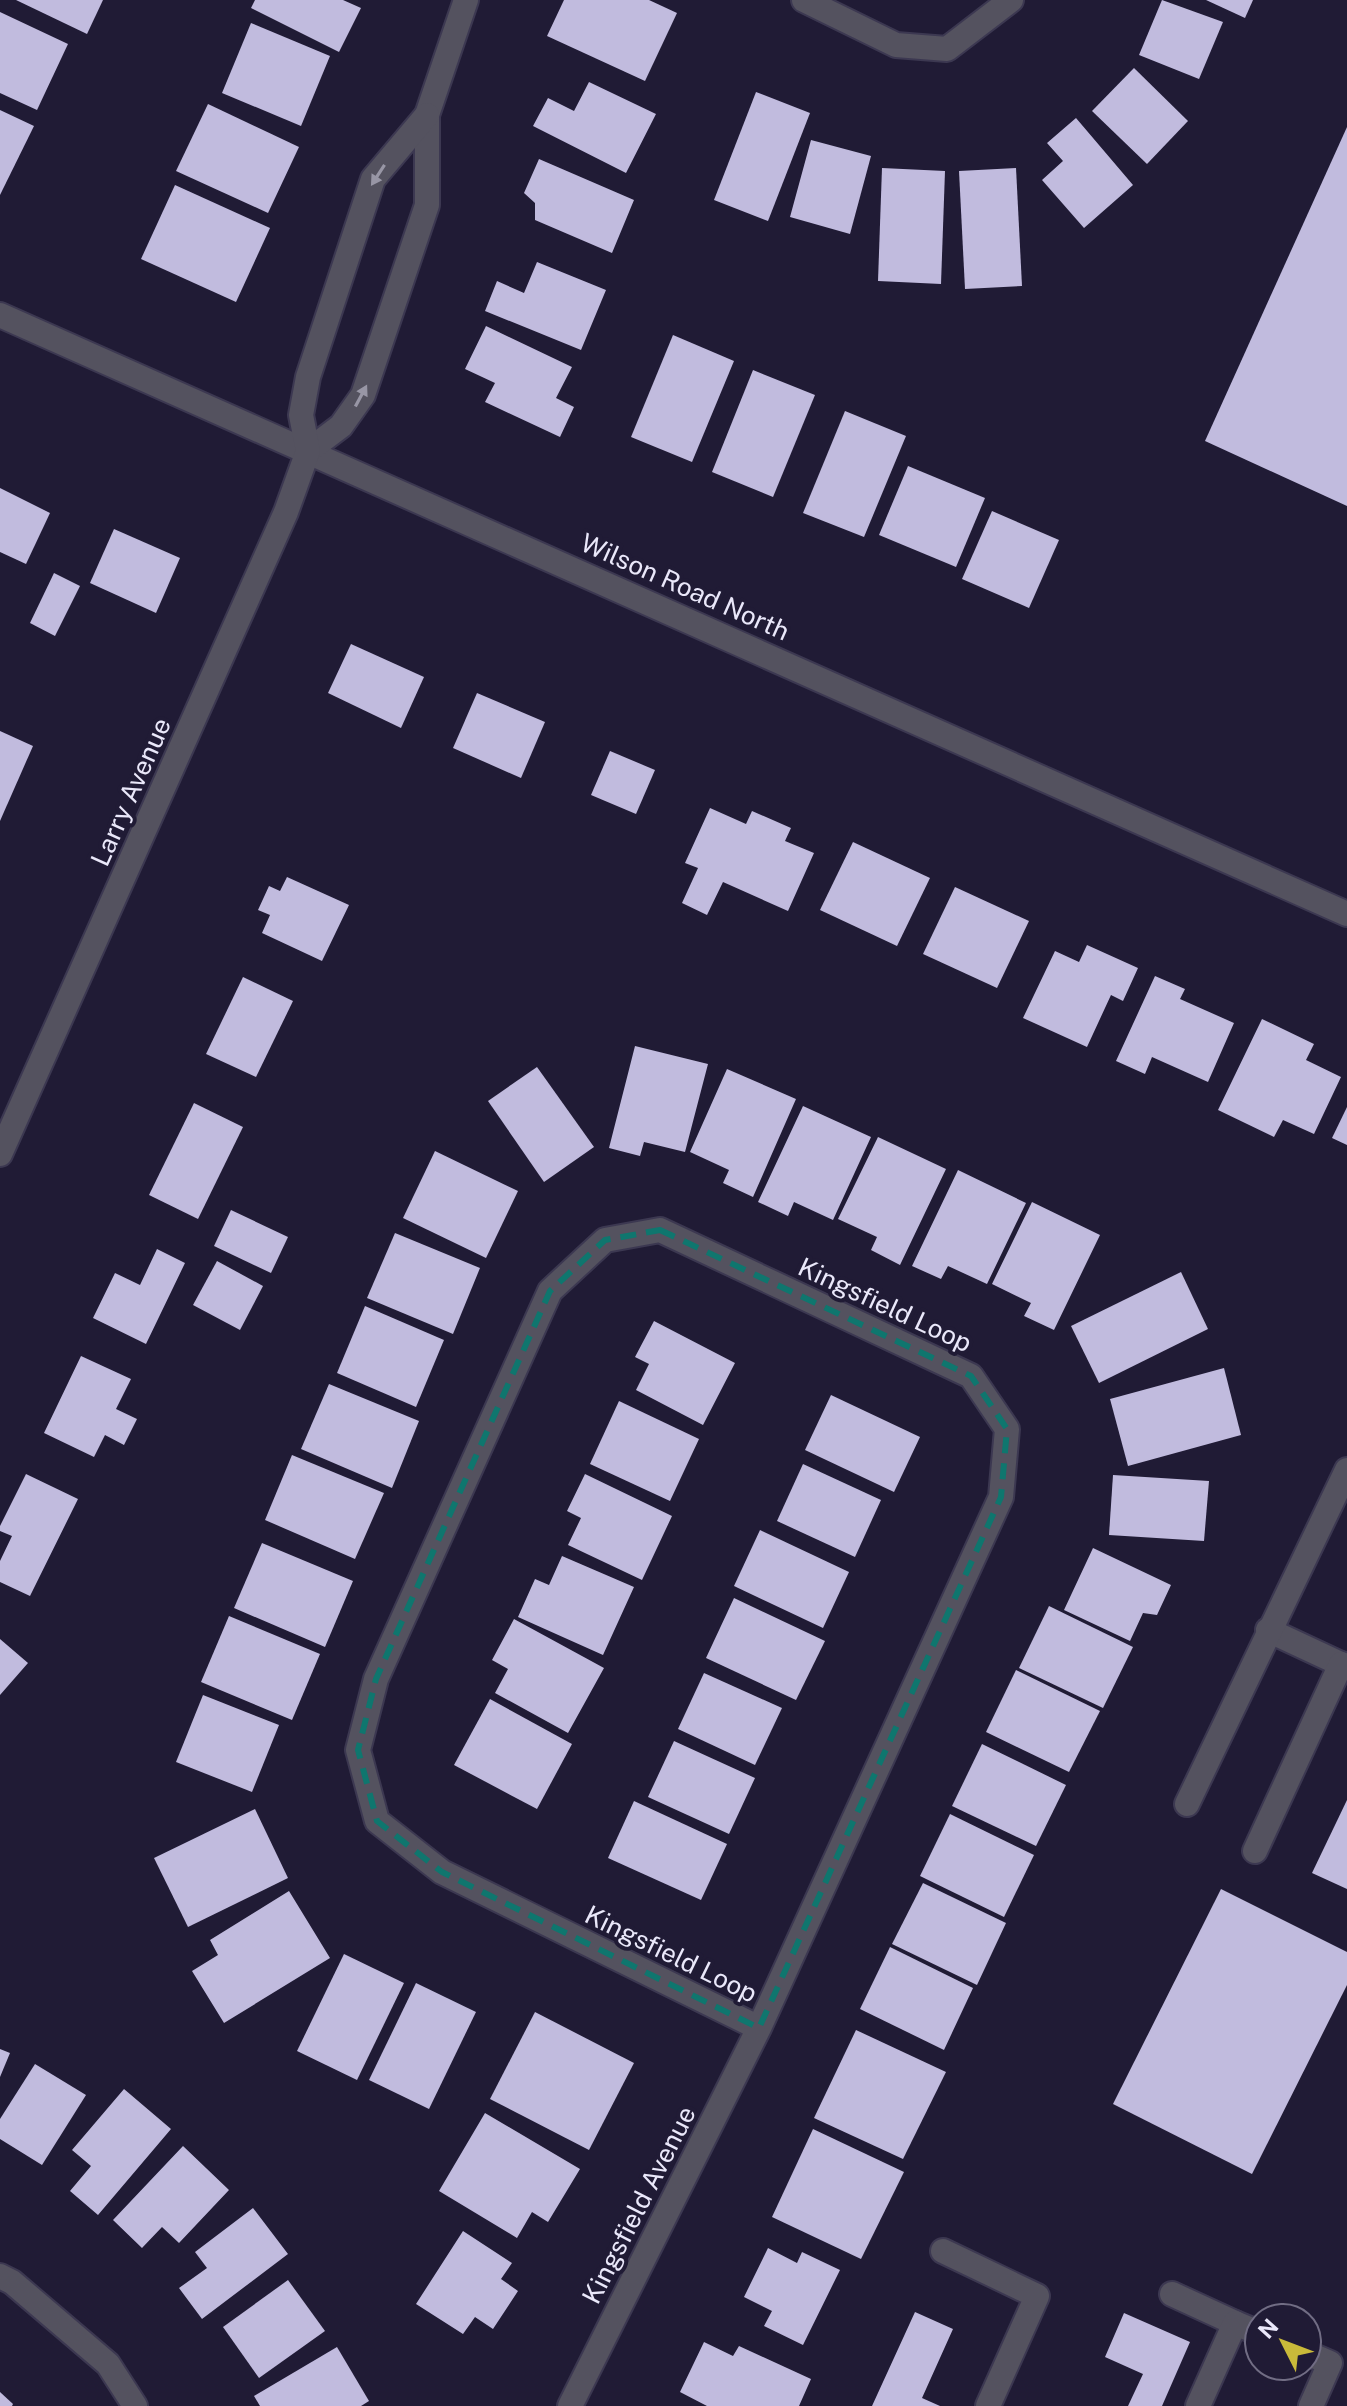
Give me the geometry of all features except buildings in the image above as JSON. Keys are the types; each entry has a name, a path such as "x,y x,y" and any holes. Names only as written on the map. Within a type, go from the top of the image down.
{"street":[{"path":"427,115 373,179 308,377 301,415 308,451 341,426 363,395 427,205 427,115 466,0"},
{"path":"804,0 896,45 947,49 1011,0"},
{"name":"Wilson Road North","path":"0,315 1347,914"},
{"name":"Larry Avenue","path":"0,1154 286,512 308,451"},
{"name":"Kingsfield Loop","path":"660,1230 971,1376 1007,1429 1001,1497 759,2028 442,1872 377,1821 358,1750 376,1679 550,1291 605,1240 660,1230"},
{"path":"1187,1804 1347,1470"},
{"path":"1255,1851 1344,1666 1268,1630"},
{"name":"Kingsfield Avenue","path":"570,2406 759,2028"},
{"path":"943,2251 1037,2296 988,2406"},
{"path":"0,2276 12,2282 108,2364 135,2406"},
{"path":"1172,2294 1243,2326"},
{"path":"1198,2406 1235,2323"},
{"path":"1323,2360 1330,2363 1323,2379"},
{"path":"1311,2406 1322,2382"}],"highlighted area":[{"path":"660,1230 971,1376 1007,1429 1001,1497 759,2028 442,1872 377,1821 358,1750 376,1679 550,1291 605,1240"}]}
